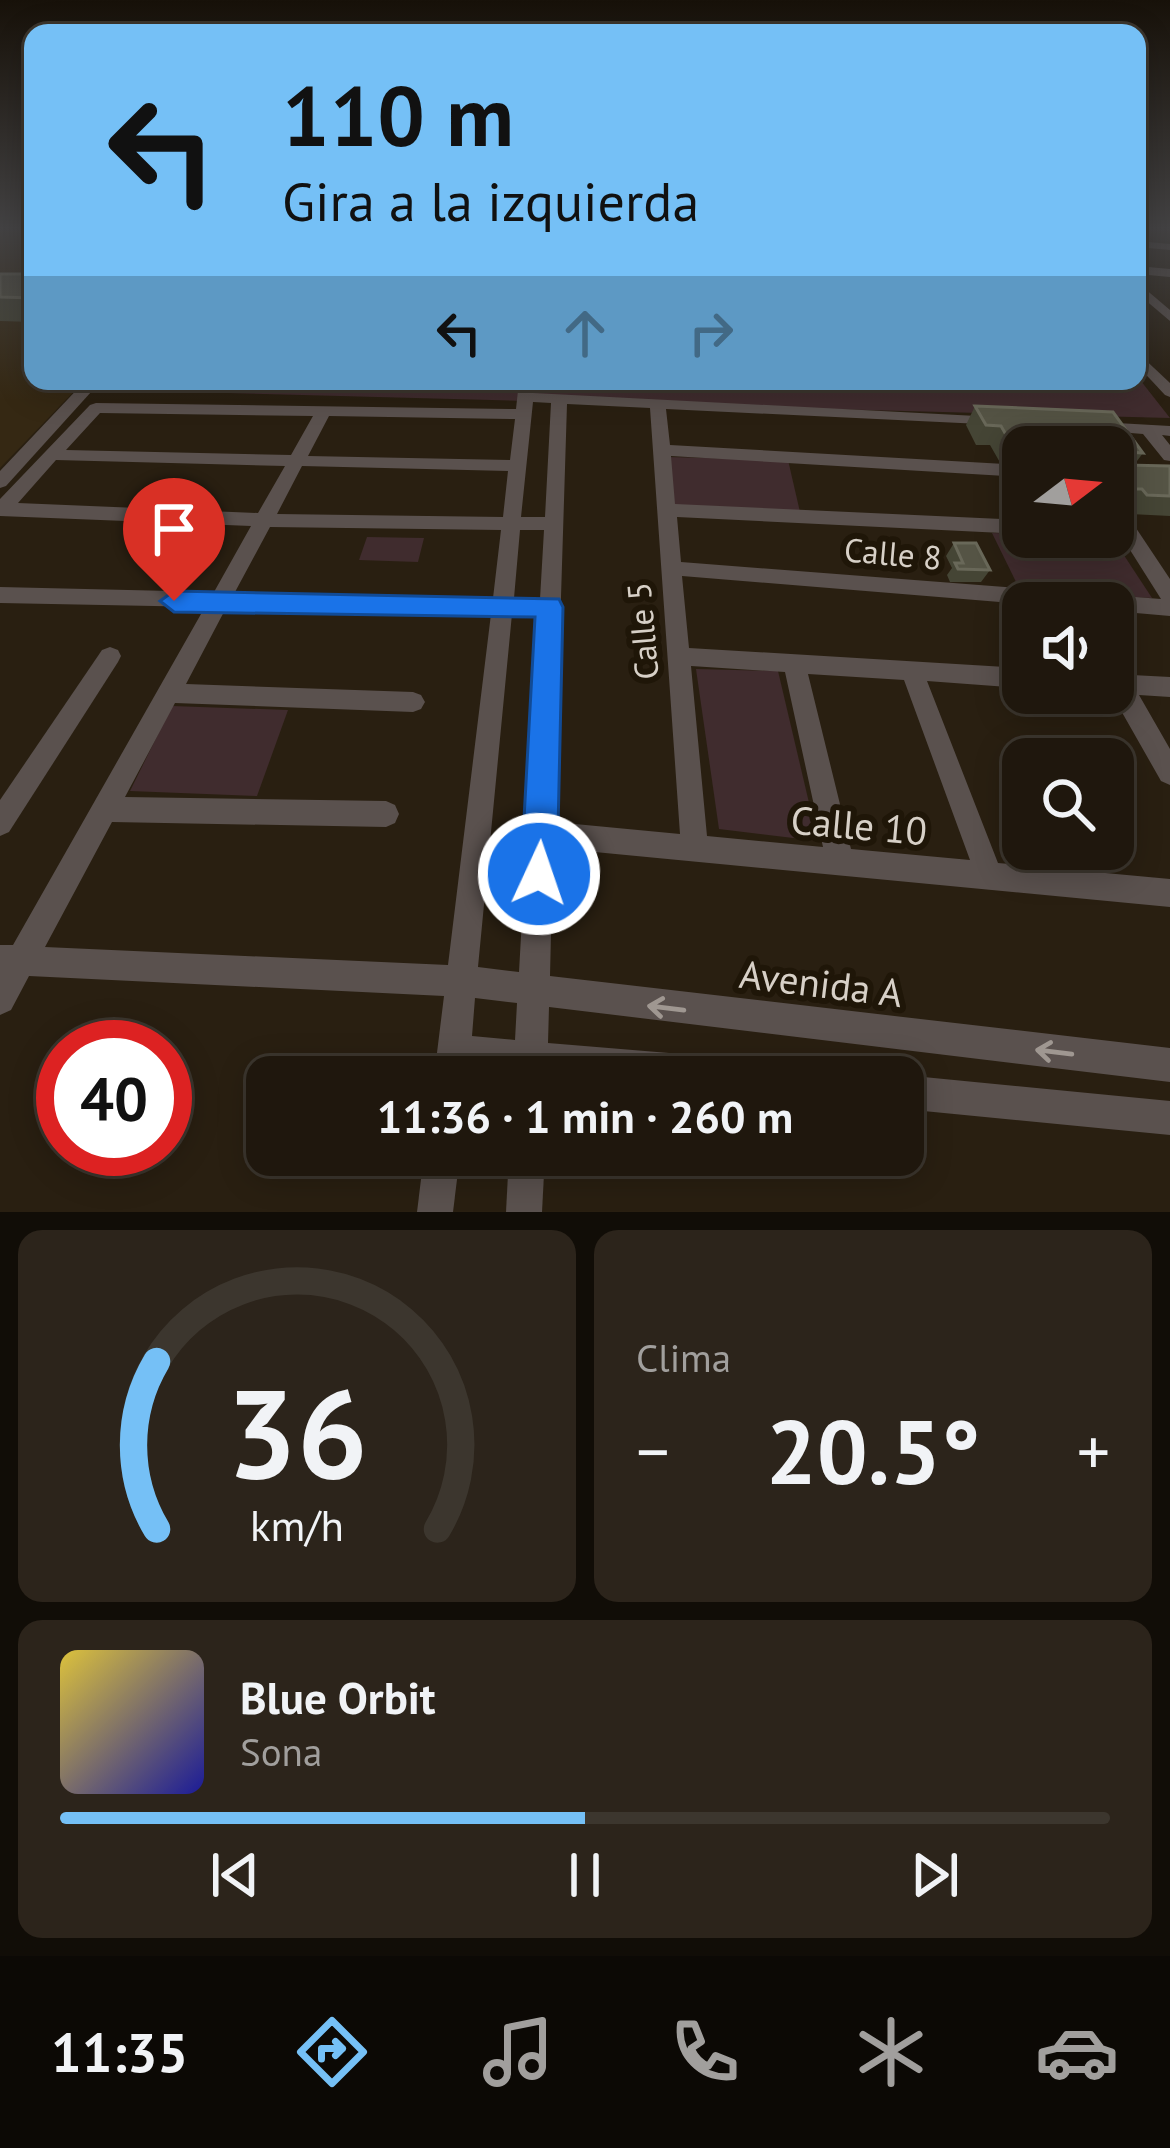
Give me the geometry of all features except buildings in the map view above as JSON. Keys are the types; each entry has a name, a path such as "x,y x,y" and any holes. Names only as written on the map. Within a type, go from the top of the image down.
{"street":[{"path":"1146,288 1168,314"},
{"path":"1146,366 1170,392"},
{"path":"0,482 85,390"},
{"path":"454,1056 525,397"},
{"path":"1,509 95,408 324,411 525,397 1019,423"},
{"path":"531,1056 560,400"},
{"name":"Calle 5","path":"658,406 695,850"},
{"path":"0,999 11,960 104,809 324,411"},
{"path":"1134,429 1170,430"},
{"path":"1148,430 1170,456"},
{"path":"660,450 1002,470"},
{"path":"52,454 518,466"},
{"path":"1134,477 1170,479"},
{"path":"1,509 263,520 552,524"},
{"path":"665,510 1002,526"},
{"path":"1134,548 1170,596"},
{"name":"Calle 8","path":"670,568 1002,594"},
{"path":"0,595 549,607"},
{"name":"Calle 8","path":"1134,605 1170,608"},
{"path":"0,824 110,656"},
{"path":"677,656 1002,677"},
{"path":"794,663 840,862"},
{"path":"912,671 989,875"},
{"path":"1134,685 1170,687"},
{"path":"168,693 413,702"},
{"path":"1134,714 1170,773"},
{"path":"104,809 386,814"},
{"name":"Calle 10","path":"541,834 1170,893"},
{"name":"Avenida A","path":"11,960 462,981 1170,1066"},
{"path":"924,1094 1170,1118"},
{"path":"435,1212 439,1176"},
{"path":"524,1212 526,1176"}],"shaded area":[{"path":"0,296 24,297 24,390 75,390 0,468"},
{"path":"1146,387 1170,418 116,390"},
{"path":"668,457 788,460 800,512 671,508"},
{"path":"992,533 1002,533 1002,553"},
{"path":"367,537 424,538 418,562 359,560"},
{"path":"1004,558 1126,558 1152,598 1134,597 1134,582 1016,582"},
{"path":"696,669 778,671 818,841 719,829"},
{"path":"172,706 288,710 257,796 130,791"}],"route":[{"path":"174,601 549,607 539,874"}]}
